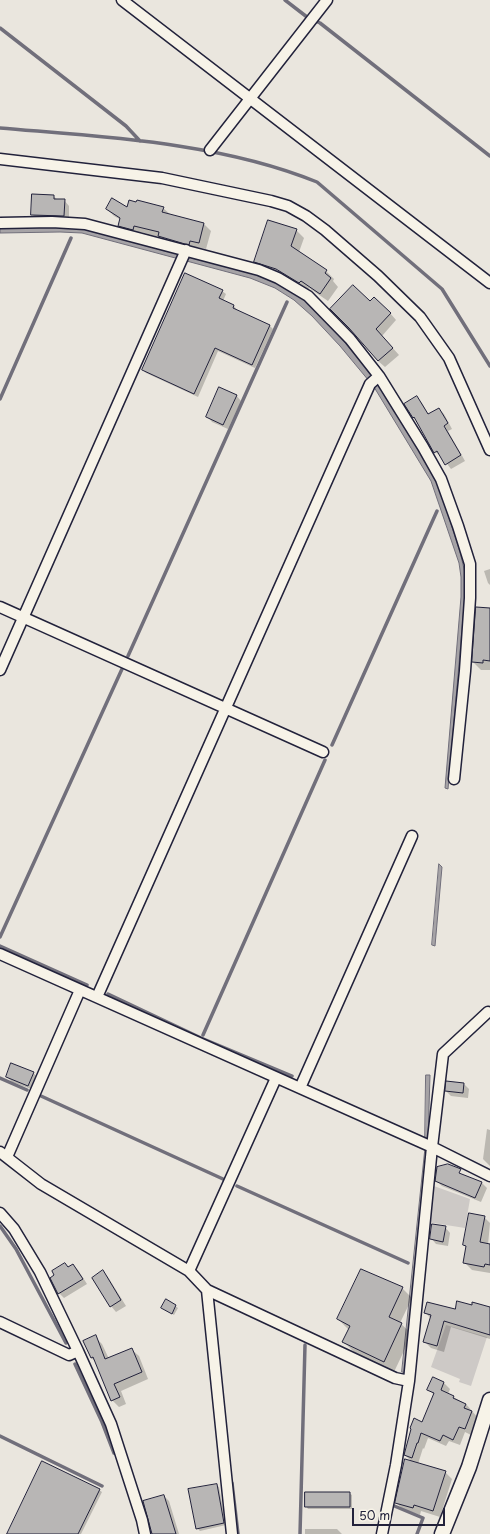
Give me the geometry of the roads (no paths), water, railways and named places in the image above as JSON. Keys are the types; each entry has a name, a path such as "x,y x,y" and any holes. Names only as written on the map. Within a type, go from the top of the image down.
{"main road":[{"path":"442,1534 469,1467 490,1400"}],"street":[{"path":"122,0 490,283"},
{"path":"210,150 327,0"},
{"path":"0,159 162,178 271,201 288,206 306,216 325,230 378,276 420,317 449,358 490,450"},
{"path":"0,223 52,222 84,224 184,255 259,270 278,278 308,296 350,339 375,379 423,447 441,479 470,564 470,598 465,671 454,779"},
{"path":"0,670 184,255"},
{"path":"97,997 375,379"},
{"path":"0,607 323,752"},
{"path":"300,1088 412,836"},
{"path":"0,954 432,1147 490,1176"},
{"path":"80,990 3,1154 41,1184 190,1271 207,1290 394,1378 409,1381"},
{"path":"382,1534 396,1465 409,1381 432,1147 443,1054 488,1012"},
{"path":"190,1271 276,1078"},
{"path":"0,1212 14,1230 40,1272 111,1424 142,1520 145,1534"},
{"path":"207,1290 232,1534"},
{"path":"0,1322 69,1355 78,1351"}],"waterway":[{"path":"285,0 307,17 320,23 490,156"},
{"path":"0,28 126,126 140,141"},
{"path":"0,128 161,143 241,158 280,169 317,182 442,289 490,366"},
{"path":"0,399 71,238"},
{"path":"128,656 287,302"},
{"path":"332,745 437,511"},
{"path":"0,937 122,669"},
{"path":"203,1035 325,760"},
{"path":"0,946 87,985"},
{"path":"108,994 201,1038 292,1076"},
{"path":"0,1078 27,1090"},
{"path":"41,1096 223,1179"},
{"path":"237,1186 408,1263"},
{"path":"0,1226 16,1249 66,1343"},
{"path":"300,1534 305,1345"},
{"path":"75,1364 102,1422 114,1453"},
{"path":"0,1436 102,1486"},
{"path":"232,1483 238,1534"},
{"path":"392,1505 423,1518 417,1534"}]}
